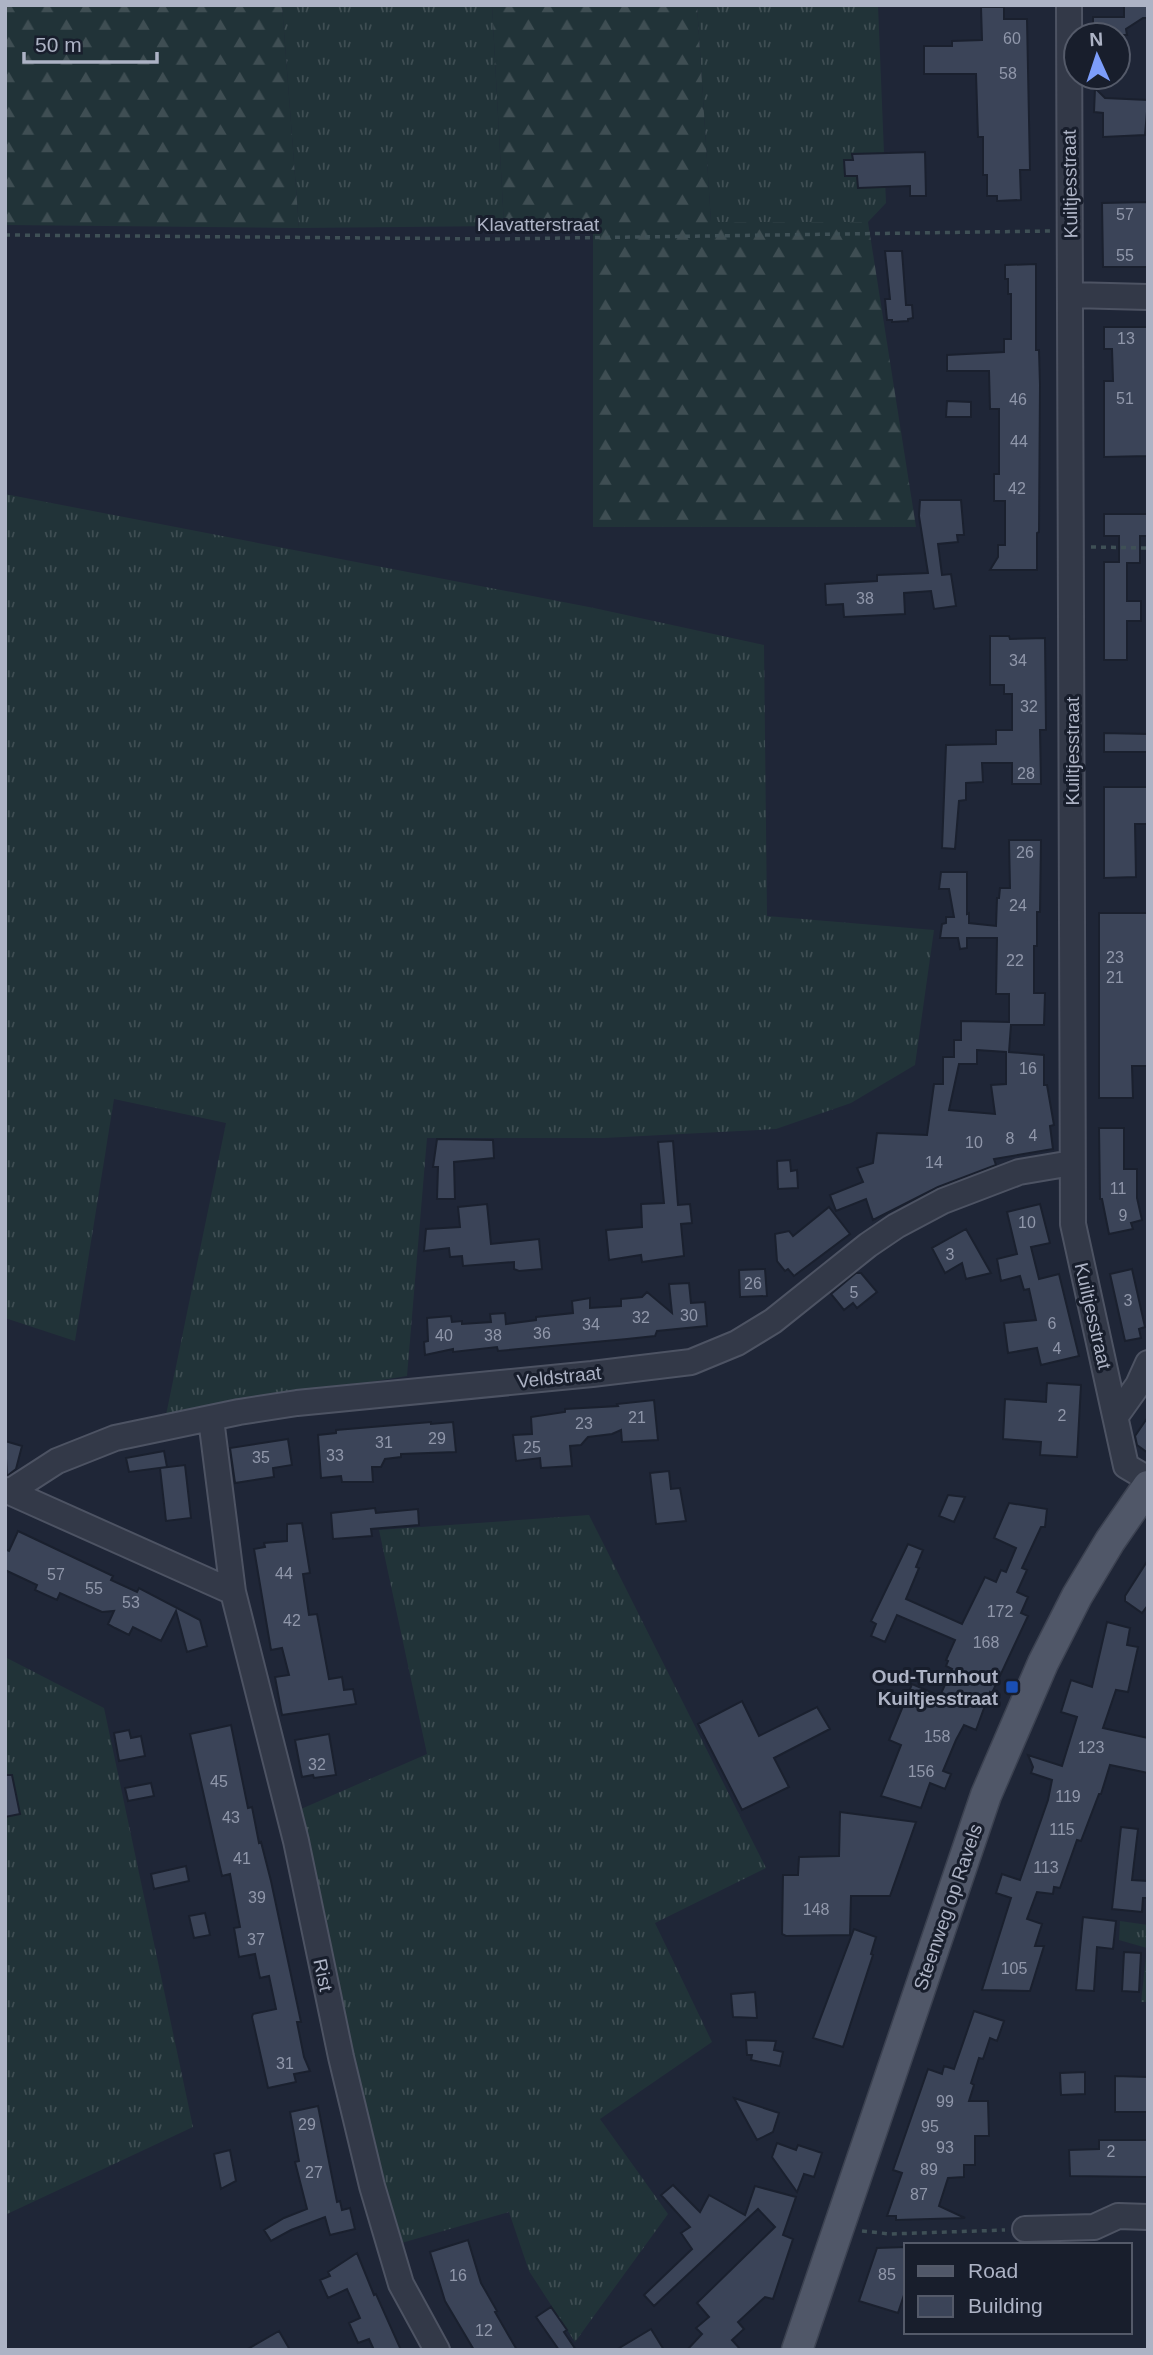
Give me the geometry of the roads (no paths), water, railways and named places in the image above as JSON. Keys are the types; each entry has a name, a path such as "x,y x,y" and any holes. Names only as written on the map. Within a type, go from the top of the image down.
{"main road":[{"name":"Steenweg op Ravels","path":"797,2350 986,1795 1043,1663 1077,1596 1110,1541 1148,1486"}],"street":[{"name":"Kuiltjesstraat","path":"1069,5 1073,1224 1126,1466 1148,1479"},
{"path":"1071,295 1148,297"},
{"name":"Veldstraat","path":"7,1491 57,1461 115,1438 211,1419 297,1403 691,1362 737,1343 773,1321 869,1245 896,1226 943,1201 1019,1172 1072,1163"},
{"path":"1116,1416 1138,1385 1148,1363"},
{"name":"Rist","path":"211,1419 233,1592 296,1841 341,2057 372,2186 401,2284 437,2350"},
{"path":"7,1491 233,1592"},
{"path":"1025,2229 1094,2227 1118,2216 1148,2217"}],"place":[{"name":"Oud-Turnhout Kuiltjesstraat","path":"1012,1687"}]}
